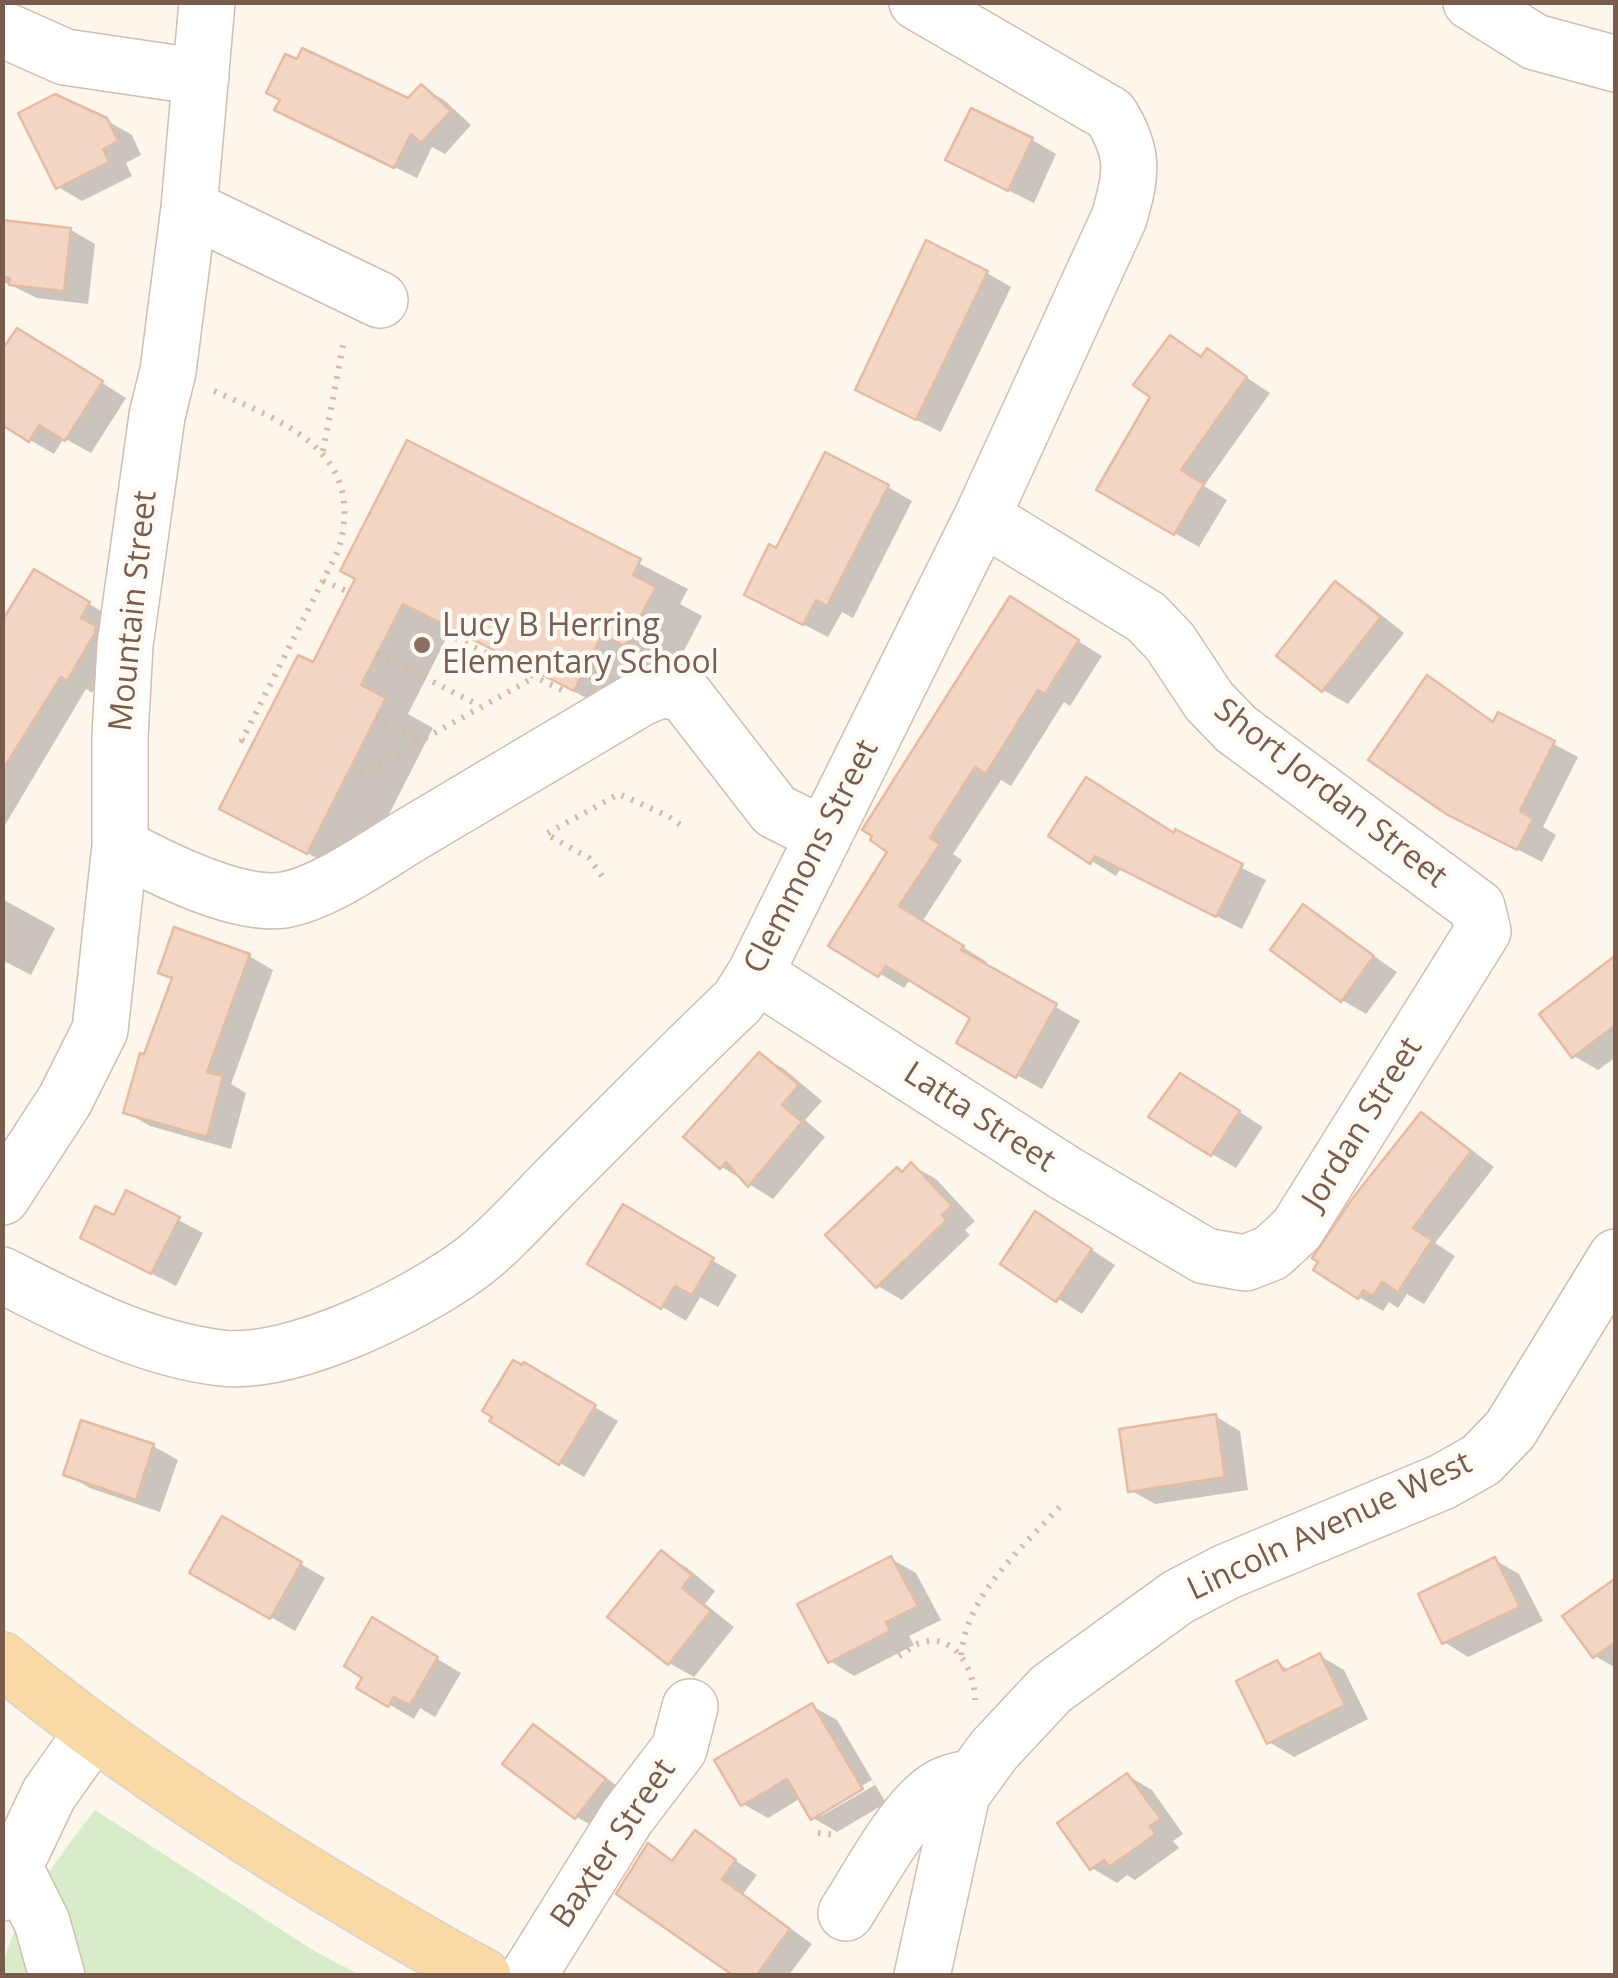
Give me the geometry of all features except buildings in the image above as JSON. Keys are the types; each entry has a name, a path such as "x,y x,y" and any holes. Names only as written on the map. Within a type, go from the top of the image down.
{"main road":[{"path":"2,1660 93,1732 244,1836 483,1976"}],"street":[{"name":"Mountain Street","path":"2,1196 65,1100 100,1030 120,846 125,645 189,208 207,2"},
{"name":"Clemmons Street","path":"2,1275 90,1320 160,1347 226,1358 283,1352 341,1334 394,1310 473,1262 738,1001 756,974 982,517 1120,218 1131,180 1126,140 1110,114 918,2"},
{"path":"1471,2 1535,42 1616,64"},
{"path":"2,28 66,57 201,77"},
{"path":"189,208 380,300"},
{"name":"Short Jordan Street","path":"982,517 1146,618 1170,642 1209,701 1236,729 1477,908 1484,930"},
{"path":"120,846 144,860 249,899 284,900 312,890 372,858 663,688 684,696 775,811 823,834"},
{"name":"Jordan Street","path":"1205,1256 1245,1263 1271,1253 1298,1229 1484,930"},
{"name":"Latta Street","path":"756,974 1064,1173 1205,1256"},
{"name":"Lincoln Avenue West","path":"922,1976 962,1794 1004,1738 1051,1688 1178,1597 1226,1572 1442,1482 1481,1460 1510,1430 1616,1258"},
{"name":"Baxter Street","path":"528,1976 627,1818 679,1749 690,1707"},
{"path":"57,1976 42,1922 8,1880 49,1794 93,1732"},
{"path":"846,1913 905,1823 927,1798 950,1784 974,1777"}],"path":[{"path":"323,452 343,345"},
{"path":"168,372 298,430 323,452 341,484 344,533 338,551 242,740 252,745"},
{"path":"322,580 348,592"},
{"path":"456,630 453,637 568,693 570,688"},
{"path":"378,653 481,707"},
{"path":"361,774 535,677"},
{"path":"376,718 419,741"},
{"path":"602,876 589,858 546,834 619,794 668,816 686,829"},
{"path":"899,1656 921,1642 939,1640 961,1654 963,1634 988,1586 1062,1504"}],"green space":[{"path":"95,1810 316,1952 360,1975 3,1976 13,1936 24,1913"}],"place":[{"name":"Lucy B Herring Elementary School","path":"422,645"}]}
